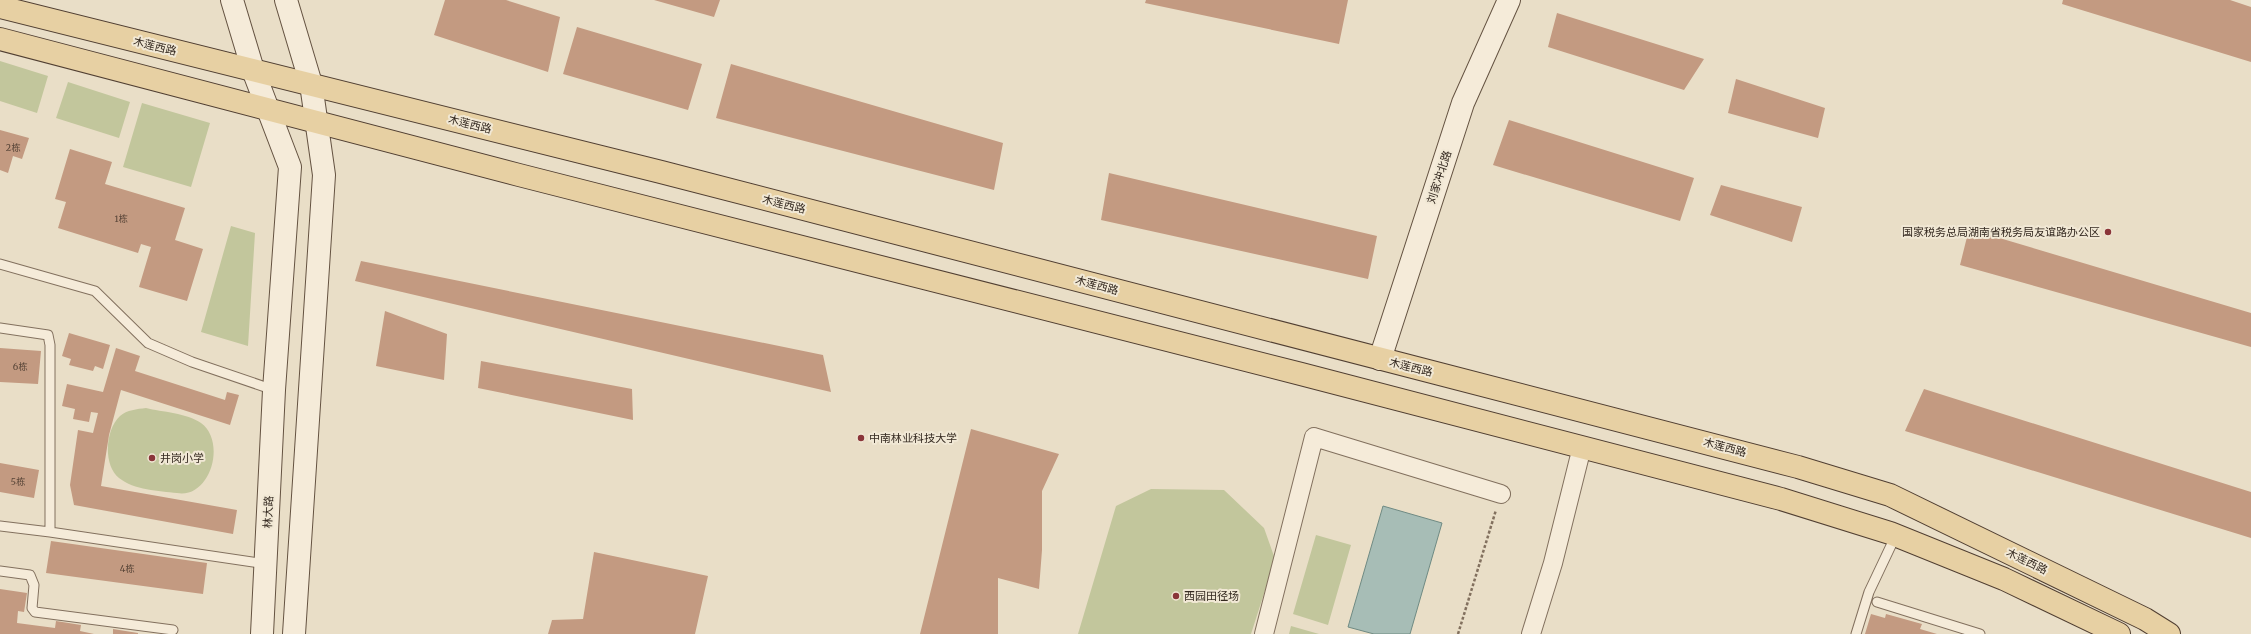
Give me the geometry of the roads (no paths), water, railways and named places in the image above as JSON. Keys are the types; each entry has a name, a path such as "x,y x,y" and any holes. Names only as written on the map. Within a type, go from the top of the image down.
{"main road":[{"name":"林大路","path":"232,0 253,70 290,167 274,390 262,634"},
{"path":"286,0 311,84 324,175 294,634"},
{"name":"刘家冲北路","path":"1376,358 1455,98 1496,0"},
{"name":"刘家冲北路","path":"1376,358 1463,103 1509,0"},
{"name":"木莲西路","path":"0,7 684,178 1791,465 1890,494 2145,619 2169,634"},
{"path":"0,39 317,123 1781,499 1896,535 2004,579 2118,634"}],"street":[{"path":"1264,634 1314,437 1500,494"},
{"path":"1531,634 1553,563 1582,448"}],"lane":[{"path":"0,264 95,291 148,343 192,362 274,390"},
{"path":"0,328 48,335 50,345 50,532"},
{"path":"0,526 266,564"},
{"path":"1856,634 1869,592 1896,535"},
{"path":"0,570 30,575 34,585 32,608 35,612 173,630"},
{"path":"1877,602 1980,634"}],"water":[{"path":"1383,506 1442,523 1410,634 1374,634 1348,627"}],"place":[{"name":"国家税务总局湖南省税务局友谊路办公区","path":"2108,232"},
{"name":"中南林业科技大学","path":"861,438"},
{"name":"井岗小学","path":"152,458"},
{"name":"西园田径场","path":"1176,596"}]}
